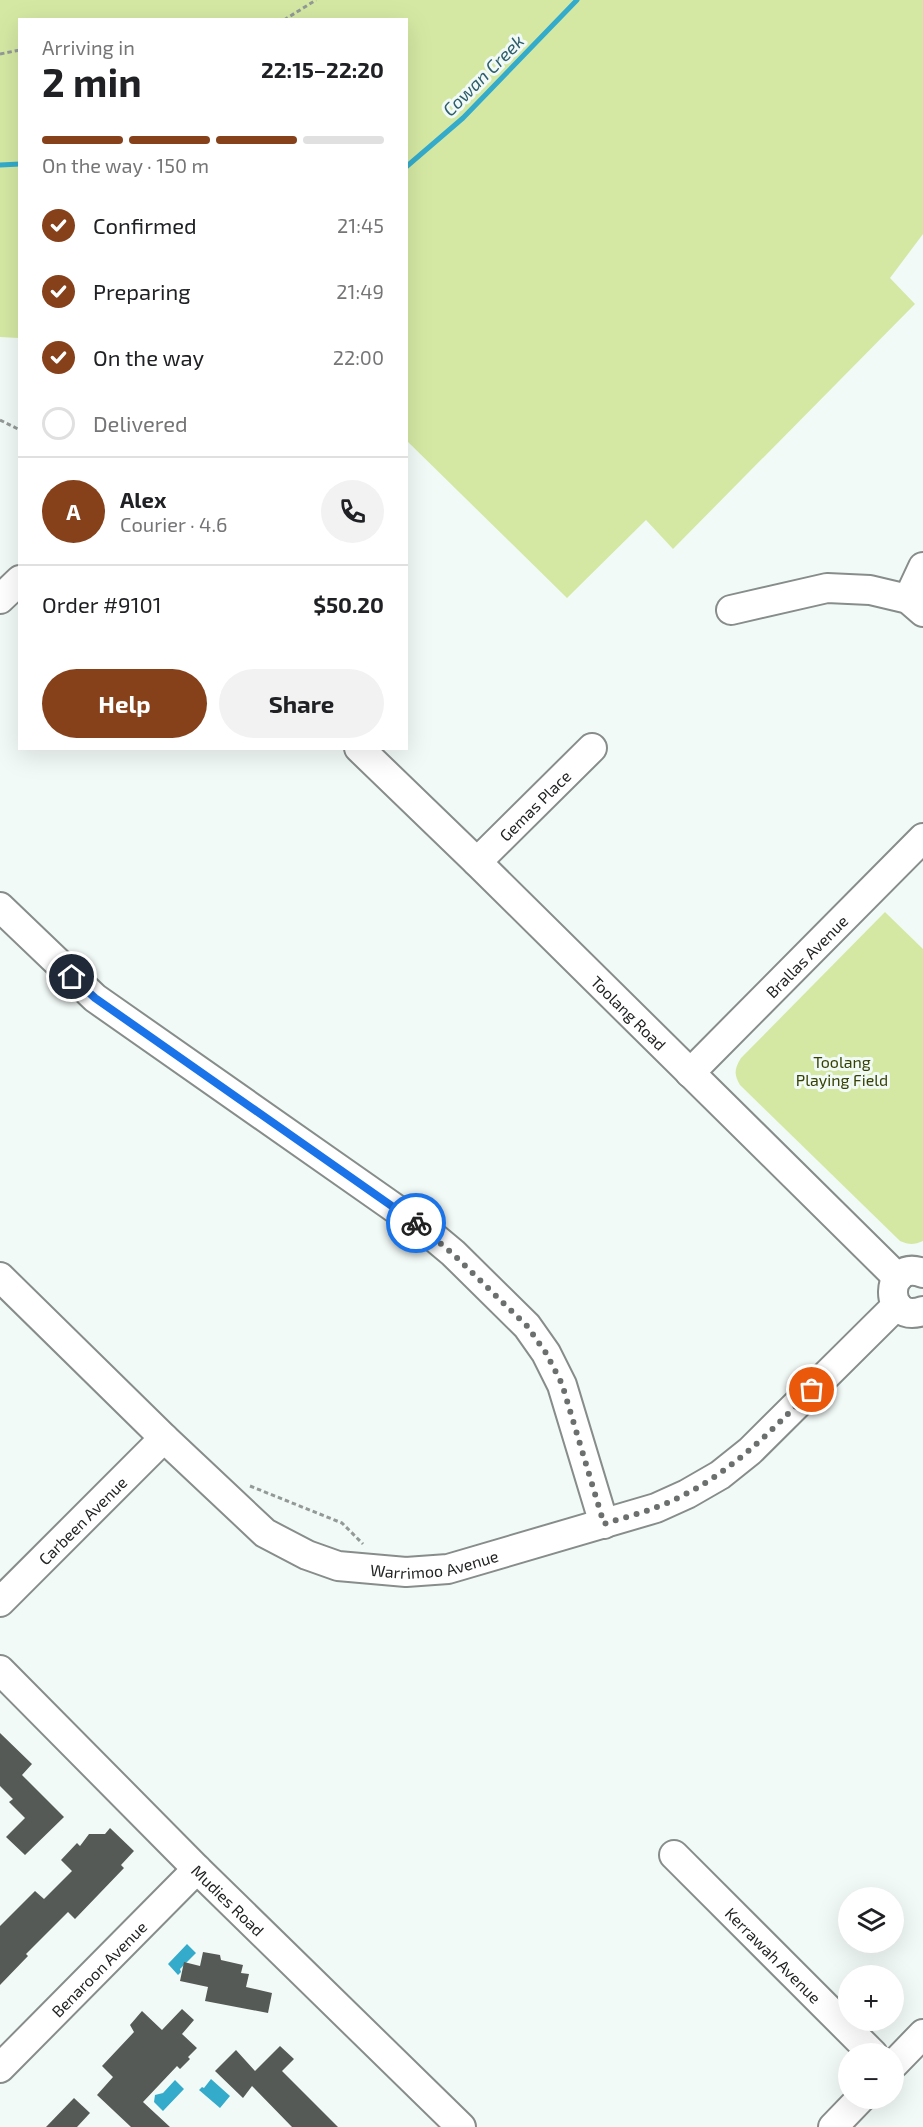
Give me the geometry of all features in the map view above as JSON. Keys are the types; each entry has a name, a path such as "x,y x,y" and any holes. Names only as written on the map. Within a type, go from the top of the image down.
{"street":[{"path":"731,610 827,588 870,590 915,605 923,567"},
{"path":"0,599 18,582"},
{"name":"Gemas Place","path":"477,862 592,748"},
{"name":"Toolang Road","path":"361,750 910,1292"},
{"name":"Brallas Avenue","path":"690,1073 923,838"},
{"path":"0,907 95,998 423,1228 527,1326 546,1353 562,1384 604,1524"},
{"name":"Warrimoo Avenue","path":"0,1277 164,1438 265,1533 307,1555 338,1566 406,1572 448,1569 656,1508 687,1494 720,1475 750,1451 910,1292"},
{"name":"Carbeen Avenue","path":"0,1602 164,1438"},
{"name":"Mudies Road","path":"0,1670 196,1869 461,2127"},
{"name":"Kerrawah Avenue","path":"674,1855 862,2043"},
{"name":"Benaroon Avenue","path":"0,2068 196,1869"},
{"path":"904,2054 923,2034"},
{"path":"833,2127 850,2109"}],"path":[{"path":"287,18 316,0"},
{"path":"0,54 18,50"},
{"path":"0,420 18,429"},
{"path":"243,1483 342,1523 366,1546"}],"green space":[{"path":"0,0 923,0 923,234 890,278 915,304 673,549 646,520 567,598 408,442 408,18 18,18 18,338 0,337"},
{"name":"Toolang Playing Field","path":"885,912 923,949 923,1241 914,1244 900,1241 740,1085 736,1075 737,1065 741,1058"}],"water":[{"path":"187,1944 196,1953 180,1969 181,1972 178,1975 168,1964"},
{"path":"211,2079 230,2096 220,2108 199,2090 204,2088"},
{"path":"175,2080 184,2089 163,2111 154,2102 155,2095 163,2093"}],"building":[{"path":"0,1733 32,1764 22,1775 64,1817 25,1855 6,1837 25,1818 9,1802 13,1799 0,1786"},
{"path":"110,1828 134,1851 121,1865 124,1868 75,1919 68,1912 26,1954 28,1956 0,1985 0,1926 35,1891 44,1899 72,1871 61,1860 77,1843 80,1846 89,1834 105,1834"},
{"path":"203,1952 220,1955 221,1960 243,1965 241,1973 249,1974 246,1987 272,1993 268,2013 205,2001 208,1987 180,1981 184,1962 200,1966"},
{"path":"182,2009 194,2020 182,2034 197,2048 180,2069 177,2066 143,2102 170,2127 131,2127 97,2095 113,2077 102,2066 134,2032 130,2025 142,2011 162,2030"},
{"path":"280,2046 294,2059 282,2071 338,2127 292,2127 252,2086 243,2098 215,2071 236,2050 255,2071"},
{"path":"74,2098 90,2113 77,2127 46,2127"}],"waterway":[{"name":"Cowan Creek","path":"408,165 463,118 577,0"},
{"name":"Cowan Creek","path":"0,165 18,164"}],"way so far":[{"path":"416,1223 453,1254 527,1326 546,1353 562,1384 604,1524 656,1508 720,1475 750,1451 812,1390"}],"route":[{"path":"72,977 95,998 416,1223"}]}
